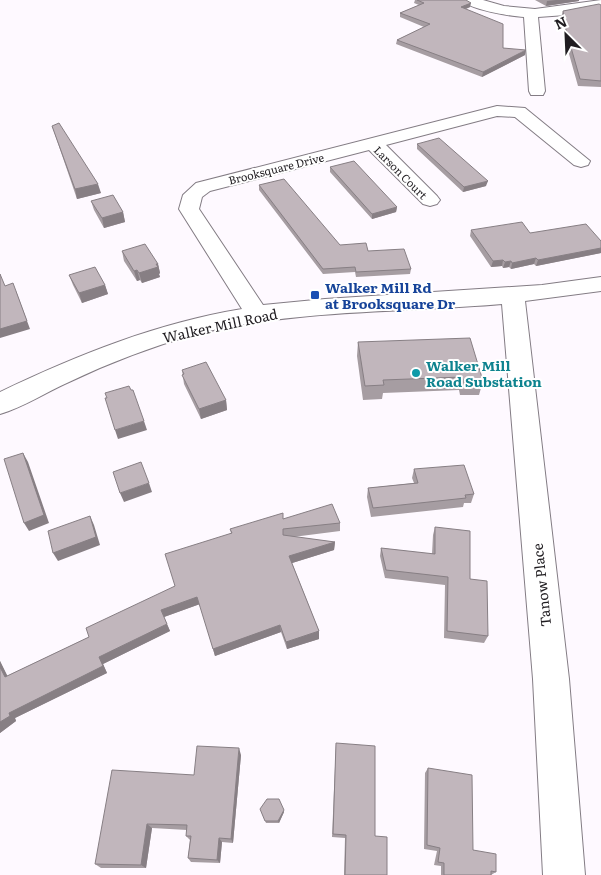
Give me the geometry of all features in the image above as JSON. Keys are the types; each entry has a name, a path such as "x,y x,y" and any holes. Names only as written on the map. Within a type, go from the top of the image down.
{"street":[{"path":"469,0 492,8 531,15 562,12 601,3"},
{"path":"531,15 537,91"},
{"name":"Brooksquare Drive","path":"257,314 189,209 193,195 203,187 497,111 518,112 582,161"},
{"name":"Larson Court","path":"373,143 430,200"},
{"name":"Walker Mill Road","path":"0,404 88,362 121,350 200,326 257,314 350,305 513,295 601,284"},
{"name":"Tanow Place","path":"513,295 551,679 564,875"}],"building":[{"path":"417,0 466,0 471,3 461,7 503,24 503,48 526,50 483,72 397,40 430,24 400,13 424,3"},
{"path":"601,5 601,81 580,79 566,30 563,11"},
{"path":"59,123 98,184 75,189 52,126"},
{"path":"439,138 488,181 464,187 417,144"},
{"path":"354,161 397,207 372,214 330,167"},
{"path":"284,179 340,245 366,243 368,251 404,249 411,269 356,272 355,267 323,269 259,185"},
{"path":"113,195 123,212 102,218 91,201"},
{"path":"522,222 530,233 586,224 601,241 601,248 538,260 536,258 512,263 511,261 505,262 503,260 493,261 471,230"},
{"path":"145,244 158,267 139,273 137,270 134,271 122,251"},
{"path":"95,267 105,285 79,293 69,275"},
{"path":"0,274 5,286 13,283 27,321 0,329"},
{"name":"Walker Mill Road Substation","path":"470,338 483,381 464,382 462,377 383,380 384,385 365,386 358,342"},
{"path":"206,362 226,400 199,409 182,375 184,374 182,370"},
{"path":"129,386 133,390 144,421 115,430 105,393"},
{"path":"23,453 44,515 24,523 4,459"},
{"path":"141,462 149,483 120,493 113,472"},
{"path":"464,465 474,494 465,495 466,498 373,508 368,488 418,483 414,469"},
{"path":"332,504 340,523 283,529 283,535 335,542 289,556 319,631 286,642 280,625 213,649 197,597 161,610 167,624 99,657 103,666 9,713 10,716 0,722 0,667 5,677 89,637 86,628 175,586 165,554 232,533 230,529 283,513 283,519"},
{"path":"90,516 96,537 53,553 48,531"},
{"path":"435,527 470,531 470,579 487,581 488,636 447,631 448,577 386,570 381,548 435,554"},
{"path":"336,743 375,746 375,836 387,837 387,875 345,875 346,835 333,834"},
{"path":"197,746 239,748 231,839 219,838 217,860 188,858 191,836 186,836 187,825 147,824 141,865 95,864 112,770 194,775"},
{"path":"428,768 472,775 473,850 496,854 496,872 491,871 491,875 444,875 444,863 438,862 440,848 427,845"},
{"path":"267,799 279,799 284,810 278,821 265,821 260,809"}],"place":[{"name":"Walker Mill Rd at Brooksquare Dr","path":"315,295"},
{"name":"Walker Mill Road Substation","path":"416,373"}]}
